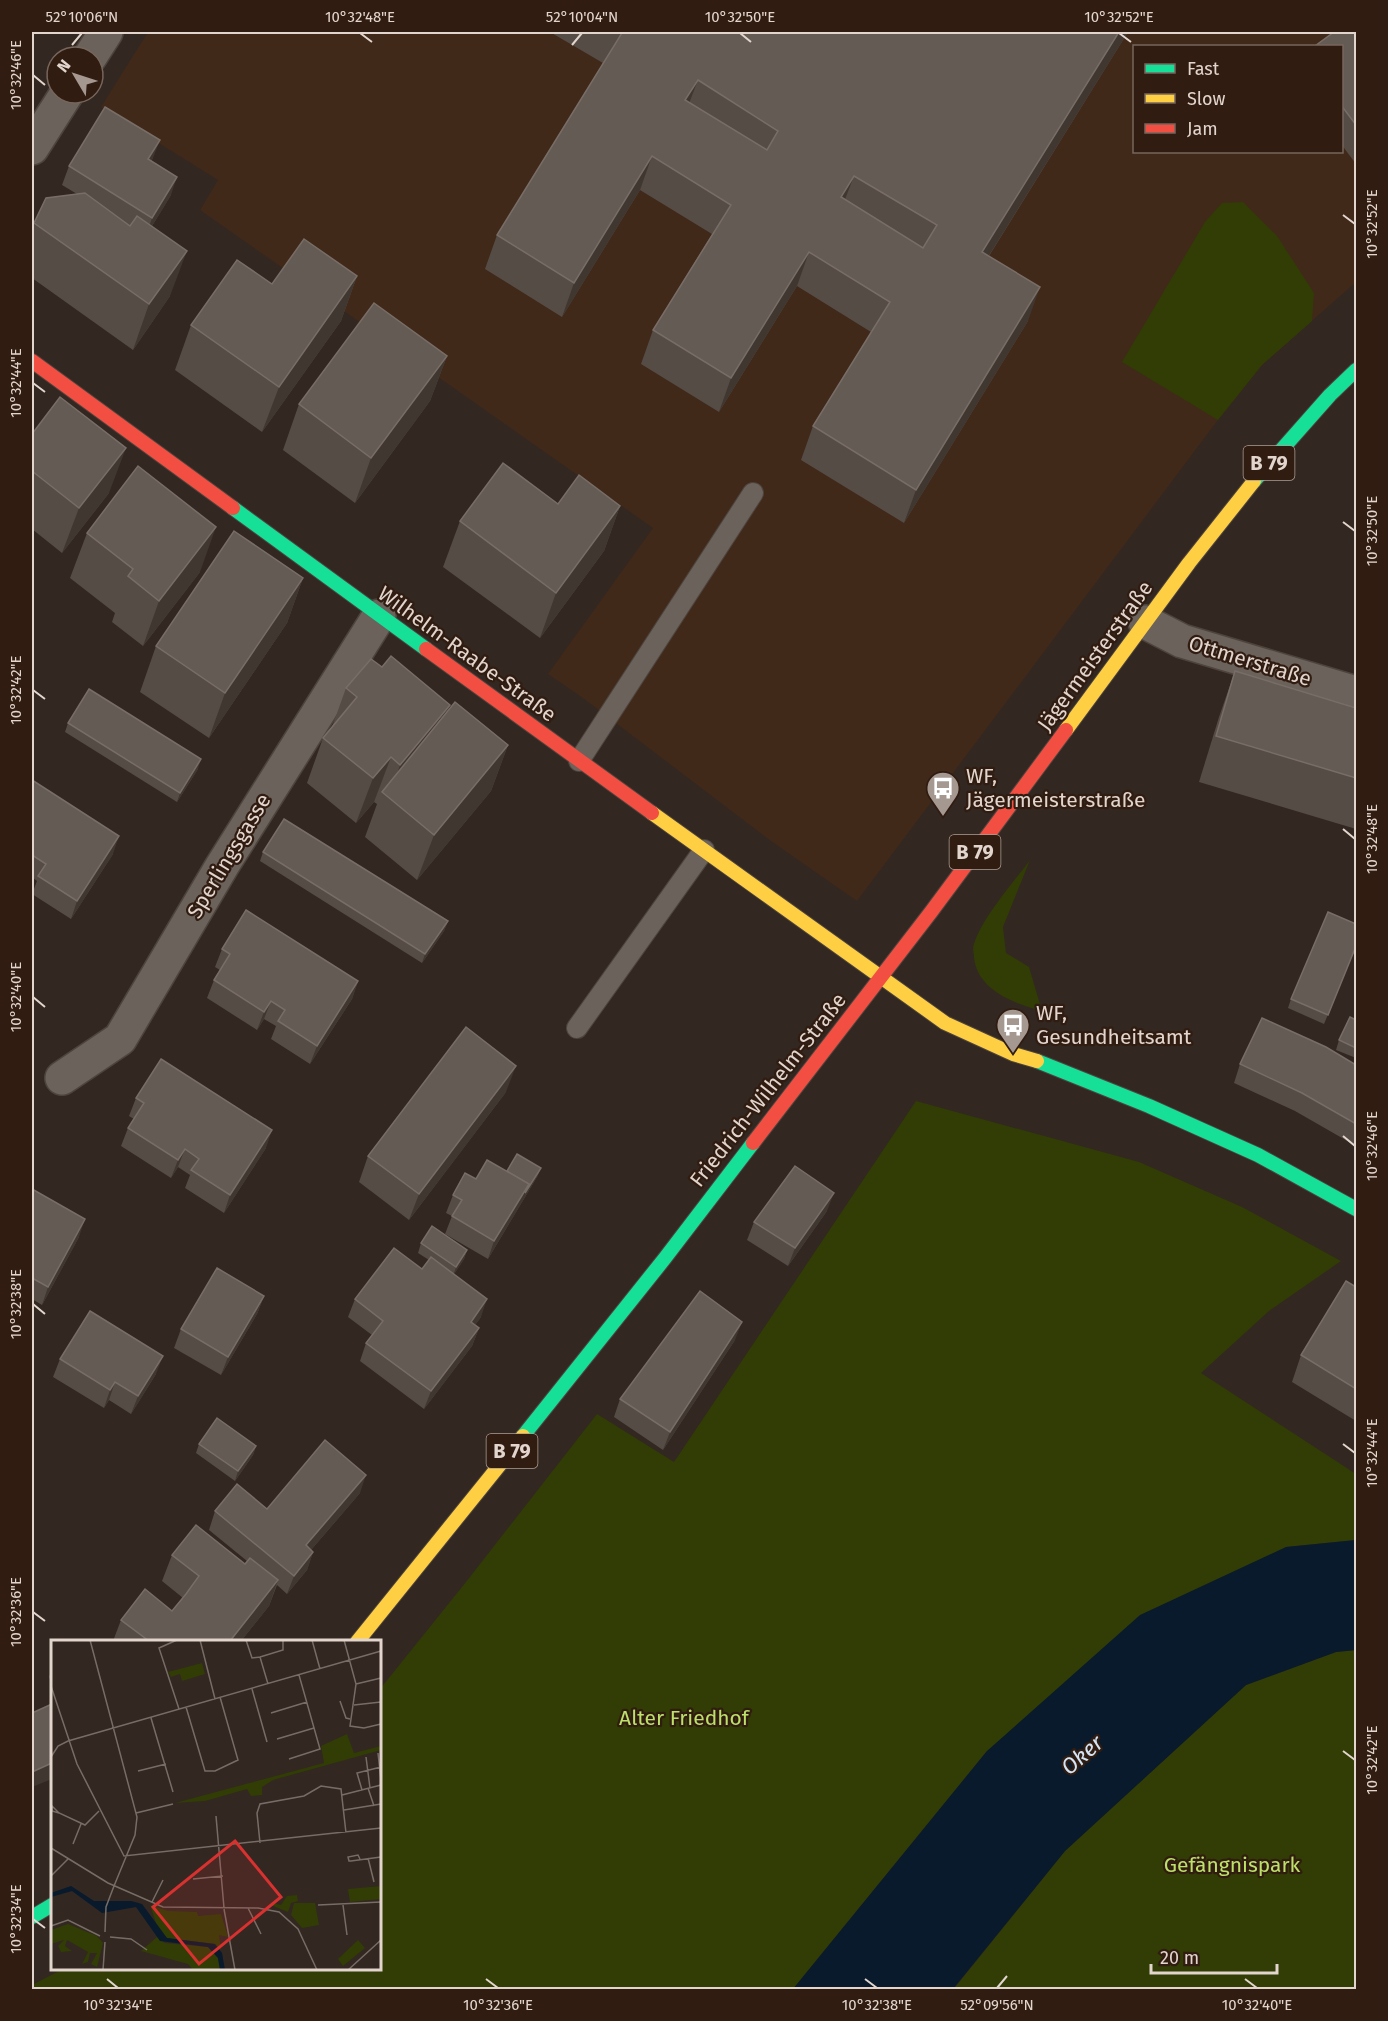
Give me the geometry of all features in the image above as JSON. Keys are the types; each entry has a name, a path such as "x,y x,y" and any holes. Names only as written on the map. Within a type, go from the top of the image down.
{"main road":[{"name":"Wilhelm-Raabe-Straße","path":"32,361 378,616 881,978"},
{"name":"Jägermeisterstraße","path":"881,978 1145,622 1264,468 1330,395 1356,370"},
{"path":"881,978 945,1023 1013,1054 1047,1065 1149,1106 1258,1155 1356,1209"},
{"name":"Friedrich-Wilhelm-Straße","path":"358,1640 665,1258 881,978"},
{"path":"32,1917 51,1906"}],"street":[{"path":"98,45 106,32"},
{"path":"34,140 59,105"},
{"name":"Sperlingsgasse","path":"62,1078 120,1039 222,866 378,616"},
{"name":"Ottmerstraße","path":"1145,622 1182,640 1356,693"}],"lane":[{"path":"579,761 753,493"},
{"path":"577,1028 704,850"}],"shaded area":[{"path":"148,32 1356,32 1356,282 1262,365 1218,420 857,901 771,841 548,674 653,528 200,210 218,180 101,107 105,105 105,101"}],"green space":[{"path":"1243,202 1277,236 1314,293 1312,321 1262,365 1218,420 1122,362 1205,222 1222,203"},
{"path":"1030,860 1003,927 1006,953 1029,967 1042,1011 1009,999 990,987 982,979 977,969 973,951 984,923"},
{"name":"Alter Friedhof","path":"916,1101 1139,1162 1242,1207 1341,1261 1269,1311 1201,1373 1356,1474 1356,1540 1286,1547 987,1751 793,1989 32,1990 32,1985 61,1970 381,1970 381,1688 597,1414 674,1462"},
{"name":"Gefängnispark","path":"1356,1650 1356,1989 953,1990 1065,1851 1246,1685 1336,1652"}],"water":[{"name":"Oker","path":"1356,1540 1356,1650 1336,1652 1246,1685 1065,1851 953,1989 793,1989 987,1751 1140,1615 1286,1547"}],"building":[{"path":"619,32 1119,32 982,252 1040,287 916,490 813,426 890,302 809,252 731,378 653,330 731,205 652,156 574,283 497,235 622,33","holes":["698,80 778,131 767,150 685,100","854,176 937,225 923,248 841,197"]},
{"path":"1334,32 1356,32 1356,125 1343,108 1343,45 1316,45"},
{"path":"105,107 160,140 148,159 177,177 152,218 69,166"},
{"path":"85,193 130,226 137,216 187,251 149,304 34,223 46,198"},
{"path":"304,239 357,276 279,387 191,325 237,260 272,284"},
{"path":"374,303 447,356 371,458 299,404"},
{"path":"60,397 126,448 79,508 32,471 32,434"},
{"path":"503,463 558,504 579,475 620,506 556,593 460,521"},
{"path":"138,466 216,527 159,601 128,576 133,569 87,533"},
{"path":"234,531 303,578 225,693 156,646"},
{"path":"391,656 450,705 400,765 391,757 373,778 323,738 357,697 346,688 371,659 382,667"},
{"path":"1235,671 1356,708 1356,778 1216,736"},
{"path":"89,689 201,759 180,793 68,723"},
{"path":"455,702 508,745 434,835 382,792"},
{"path":"32,780 119,836 77,901 38,876 46,864 32,855"},
{"path":"284,819 448,921 425,954 263,852"},
{"path":"246,910 358,981 317,1046 278,1021 285,1010 271,1001 264,1012 214,980 230,954 222,949"},
{"path":"1328,912 1356,924 1356,946 1328,1015 1291,999"},
{"path":"1350,1017 1356,1020 1356,1048 1339,1040"},
{"path":"1262,1018 1326,1047 1356,1065 1356,1124 1302,1093 1240,1064"},
{"path":"466,1027 516,1066 419,1194 368,1156"},
{"path":"161,1059 272,1130 230,1195 191,1170 199,1159 185,1149 178,1160 128,1128 144,1103 136,1098"},
{"path":"517,1154 541,1168 525,1193 529,1184 507,1171"},
{"path":"487,1160 529,1184 494,1241 452,1216 462,1200 453,1195 465,1173 476,1179"},
{"path":"795,1166 834,1193 795,1248 754,1222"},
{"path":"32,1189 85,1219 48,1287 32,1278"},
{"path":"432,1226 467,1250 456,1267 421,1243"},
{"path":"394,1248 422,1269 431,1257 487,1299 471,1322 479,1328 431,1391 366,1343 383,1321 355,1299"},
{"path":"217,1268 264,1296 228,1357 181,1329"},
{"path":"1346,1281 1356,1287 1356,1389 1301,1355"},
{"path":"700,1291 742,1322 670,1432 620,1399"},
{"path":"90,1311 163,1356 138,1396 115,1382 110,1390 60,1359"},
{"path":"217,1418 256,1446 238,1471 199,1444"},
{"path":"325,1440 366,1475 306,1545 313,1552 294,1576 215,1511 237,1484 267,1509"},
{"path":"196,1525 245,1564 250,1558 278,1580 231,1640 148,1640 121,1620 145,1589 172,1611 199,1576 172,1555"},
{"path":"51,1704 51,1763 32,1772 32,1713"}],"traffic: fast":[{"path":"1254,481 1330,395 1356,370"},
{"path":"233,508 426,649"},
{"path":"1037,1061 1149,1106 1258,1155 1356,1209"},
{"path":"523,1436 753,1143"},
{"path":"32,1917 51,1906"}],"traffic: slow":[{"path":"1066,730 1189,563 1254,481"},
{"path":"652,813 945,1023 1013,1054 1037,1061"},
{"path":"359,1640 523,1436"}],"traffic: jam":[{"path":"32,361 233,508"},
{"path":"426,649 652,813"},
{"path":"753,1143 931,912 1066,730"}],"place":[{"name":"WF, Jägermeisterstraße","path":"943,817"},
{"name":"WF, Gesundheitsamt","path":"1013,1054"}]}
